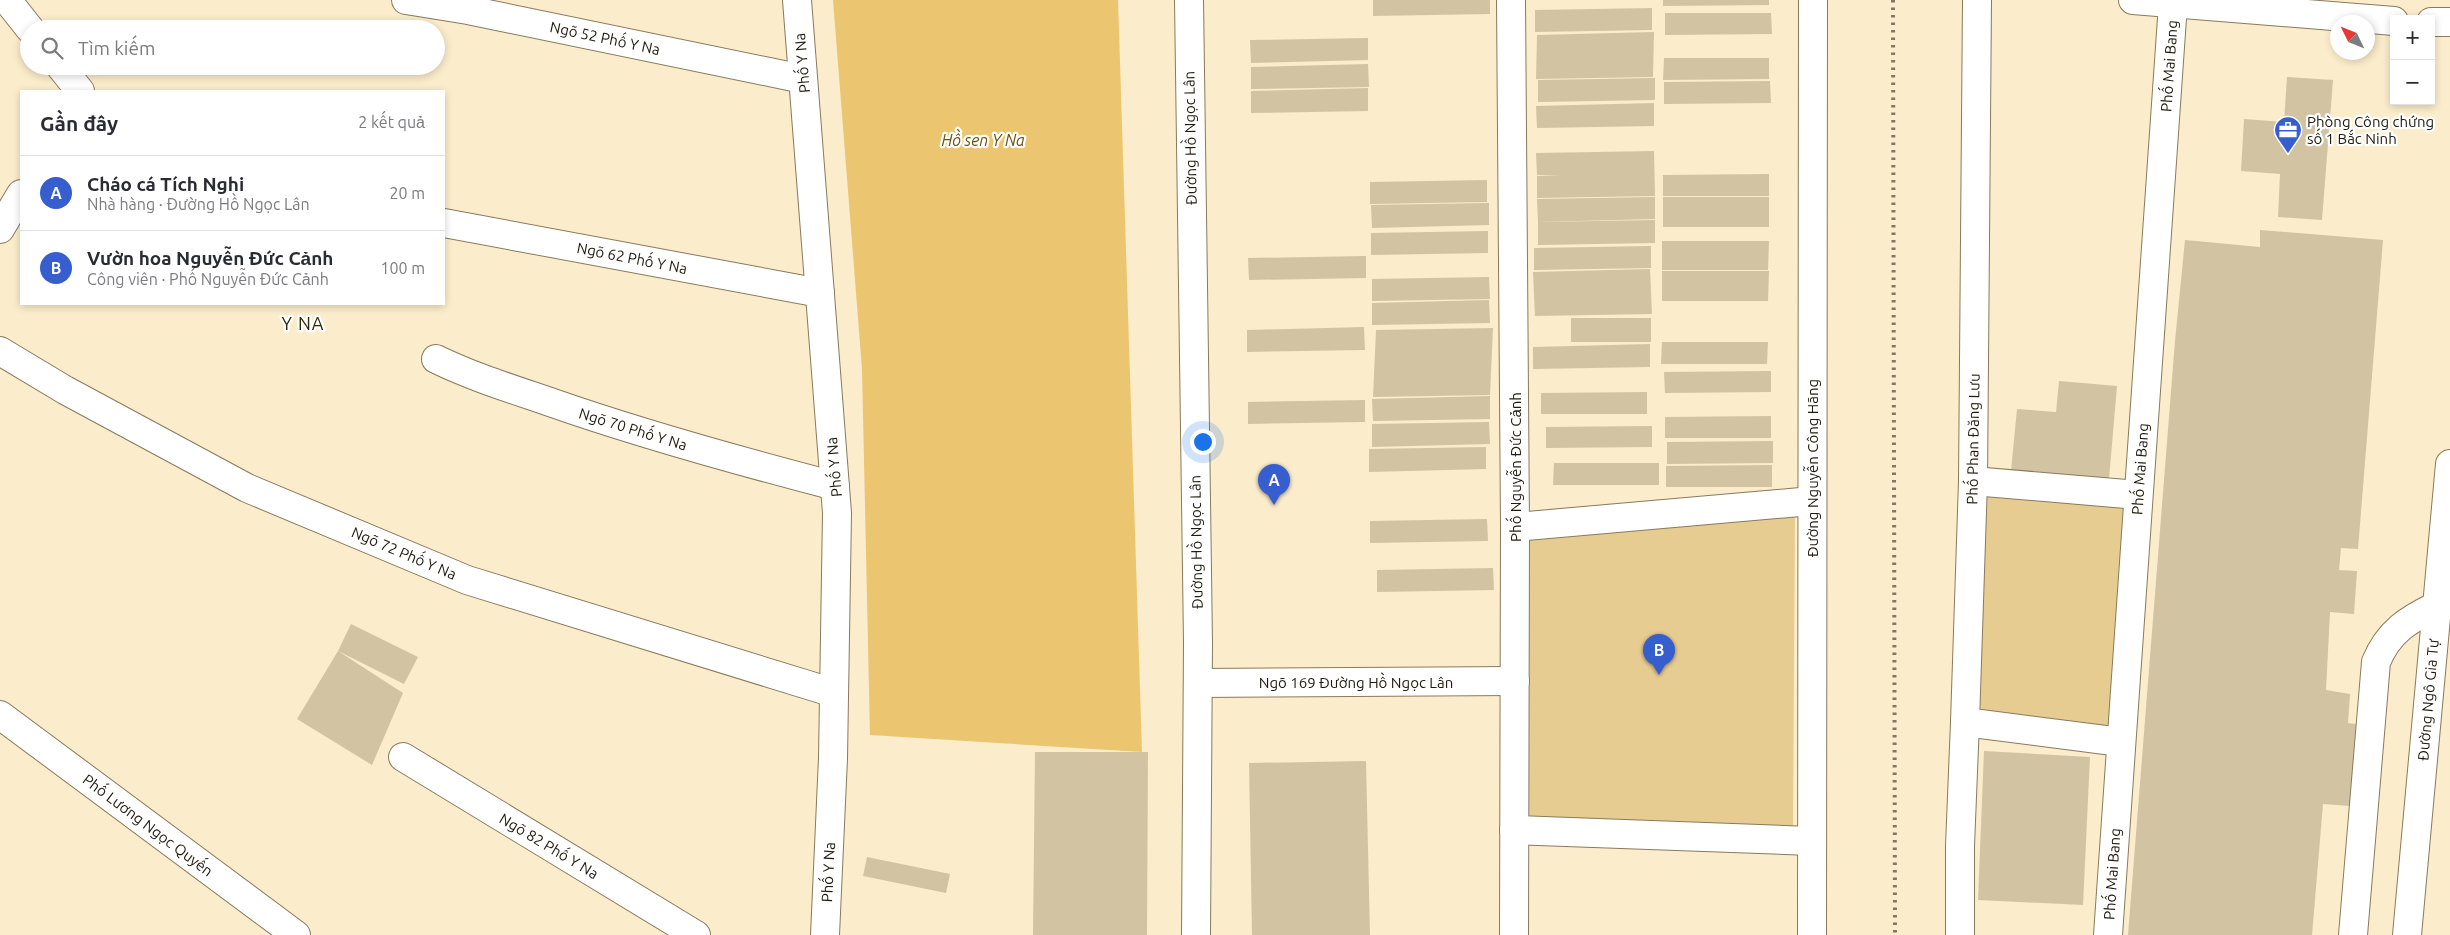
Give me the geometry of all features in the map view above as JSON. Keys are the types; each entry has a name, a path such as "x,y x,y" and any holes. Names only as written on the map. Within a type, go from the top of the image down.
{"street":[{"path":"7,0 23,20"},
{"name":"Ngõ 52 Phố Y Na","path":"406,0 468,10 803,78"},
{"name":"Phố Y Na","path":"797,0 837,513 834,693 825,935"},
{"name":"Đường Hồ Ngọc Lân","path":"1189,0 1198,683 1196,935"},
{"name":"Phố Nguyễn Đức Cảnh","path":"1511,0 1515,527 1514,935"},
{"name":"Đường Nguyễn Công Hãng","path":"1812,935 1813,0"},
{"name":"Phố Phan Đăng Lưu","path":"1960,935 1960,821 1974,480 1978,0"},
{"path":"2133,0 2390,21"},
{"name":"Phố Mai Bang","path":"2108,935 2173,4"},
{"path":"2435,22 2450,22"},
{"path":"67,75 79,90"},
{"path":"0,229 20,196"},
{"name":"Ngõ 62 Phố Y Na","path":"445,222 820,293"},
{"name":"Ngõ 72 Phố Y Na","path":"0,351 65,390 247,488 458,576 834,693"},
{"name":"Ngõ 70 Phố Y Na","path":"436,359 464,372 614,424 738,461 835,486"},
{"name":"Đường Ngô Gia Tự","path":"2407,935 2450,464"},
{"path":"1974,480 2138,495"},
{"path":"1515,527 1812,501"},
{"path":"2353,935 2376,662 2386,642 2405,622 2436,606"},
{"name":"Ngõ 169 Đường Hồ Ngọc Lân","path":"1198,683 1515,681"},
{"name":"Phố Lương Ngọc Quyến","path":"0,714 296,935"},
{"path":"1965,722 2121,742"},
{"name":"Ngõ 82 Phố Y Na","path":"403,757 696,935"},
{"path":"1514,830 1811,841"}],"shaded area":[{"path":"1983,489 2130,496 2112,732 1974,717"},
{"path":"1795,509 1793,828 1529,818 1521,532"}],"water":[{"name":"Hồ sen Y Na","path":"833,0 1118,0 1142,752 870,735 862,369"}],"building":[{"path":"1373,0 1490,0 1490,14 1373,16"},
{"path":"1663,0 1769,0 1769,5 1663,6"},
{"path":"1652,8 1652,30 1535,32 1535,10"},
{"path":"1665,13 1771,13 1772,34 1665,35"},
{"path":"1654,32 1653,77 1536,79 1537,35"},
{"path":"1368,38 1368,60 1251,63 1250,40"},
{"path":"1664,58 1769,58 1769,79 1663,80"},
{"path":"1368,64 1369,87 1251,89 1251,67"},
{"path":"2287,77 2333,80 2322,220 2278,217 2280,174 2241,171 2244,119 2284,122"},
{"path":"1655,78 1655,100 1538,102 1538,80"},
{"path":"1770,81 1771,103 1664,104 1664,82"},
{"path":"1368,88 1368,111 1251,113 1251,91"},
{"path":"1654,103 1654,126 1537,128 1536,106"},
{"path":"1654,151 1655,196 1537,198 1537,176 1560,175 1537,175 1536,153"},
{"path":"1769,174 1769,196 1663,196 1663,175"},
{"path":"1487,180 1487,202 1370,204 1370,182"},
{"path":"1655,197 1655,219 1538,222 1537,199"},
{"path":"1663,197 1769,197 1769,227 1663,227"},
{"path":"1489,203 1489,225 1372,228 1371,205"},
{"path":"1655,220 1655,243 1538,245 1538,222"},
{"path":"2260,230 2383,240 2358,549 2341,548 2339,570 2357,571 2354,614 2330,612 2326,690 2350,694 2348,723 2356,724 2350,806 2323,804 2312,935 2128,935 2175,341 2185,240 2260,247"},
{"path":"1488,231 1488,253 1371,255 1371,233"},
{"path":"1662,241 1769,241 1768,270 1662,270"},
{"path":"1651,246 1651,268 1534,270 1534,248"},
{"path":"1366,256 1366,278 1249,280 1248,258"},
{"path":"1650,269 1652,314 1535,316 1533,272"},
{"path":"1662,271 1769,271 1768,301 1662,301"},
{"path":"1489,277 1490,299 1372,301 1372,279"},
{"path":"1489,300 1490,323 1372,325 1372,303"},
{"path":"1571,318 1651,318 1651,342 1571,342"},
{"path":"1364,327 1365,350 1247,352 1247,330"},
{"path":"1493,328 1490,395 1373,397 1376,330"},
{"path":"1662,342 1768,342 1767,364 1661,364"},
{"path":"1650,344 1650,367 1533,369 1533,347"},
{"path":"1771,371 1771,392 1665,393 1664,372"},
{"path":"2059,381 2117,386 2109,479 2011,471 2017,409 2056,412"},
{"path":"1647,392 1647,414 1541,414 1541,393"},
{"path":"1490,396 1490,419 1373,421 1372,399"},
{"path":"1365,400 1365,422 1248,424 1248,402"},
{"path":"1771,416 1771,438 1665,438 1665,417"},
{"path":"1489,422 1490,444 1372,447 1372,424"},
{"path":"1652,426 1652,447 1546,448 1546,427"},
{"path":"1773,441 1773,463 1667,464 1667,442"},
{"path":"1486,447 1486,469 1369,472 1369,449"},
{"path":"1554,463 1659,463 1659,485 1553,485"},
{"path":"1772,465 1772,487 1666,487 1666,466"},
{"path":"1487,519 1488,541 1370,543 1370,521"},
{"path":"1493,568 1494,590 1377,592 1377,570"},
{"path":"351,624 418,657 404,684 338,651"},
{"path":"338,651 403,693 372,765 297,719"},
{"path":"1984,751 2090,757 2083,905 1978,900"},
{"path":"1035,752 1148,752 1147,935 1033,935"},
{"path":"1366,761 1370,935 1252,935 1249,763"},
{"path":"867,857 950,874 946,893 863,876"}],"railway":[{"path":"1893,0 1895,935"}],"place":[{"name":"Phòng Công chứng số 1 Bắc Ninh","path":"2288,154"},
{"name":"Cháo cá Tích Nghi","path":"1274,505"},
{"name":"Vườn hoa Nguyễn Đức Cảnh","path":"1659,675"}],"district":[{"name":"Y NA","path":"303,323"}]}
